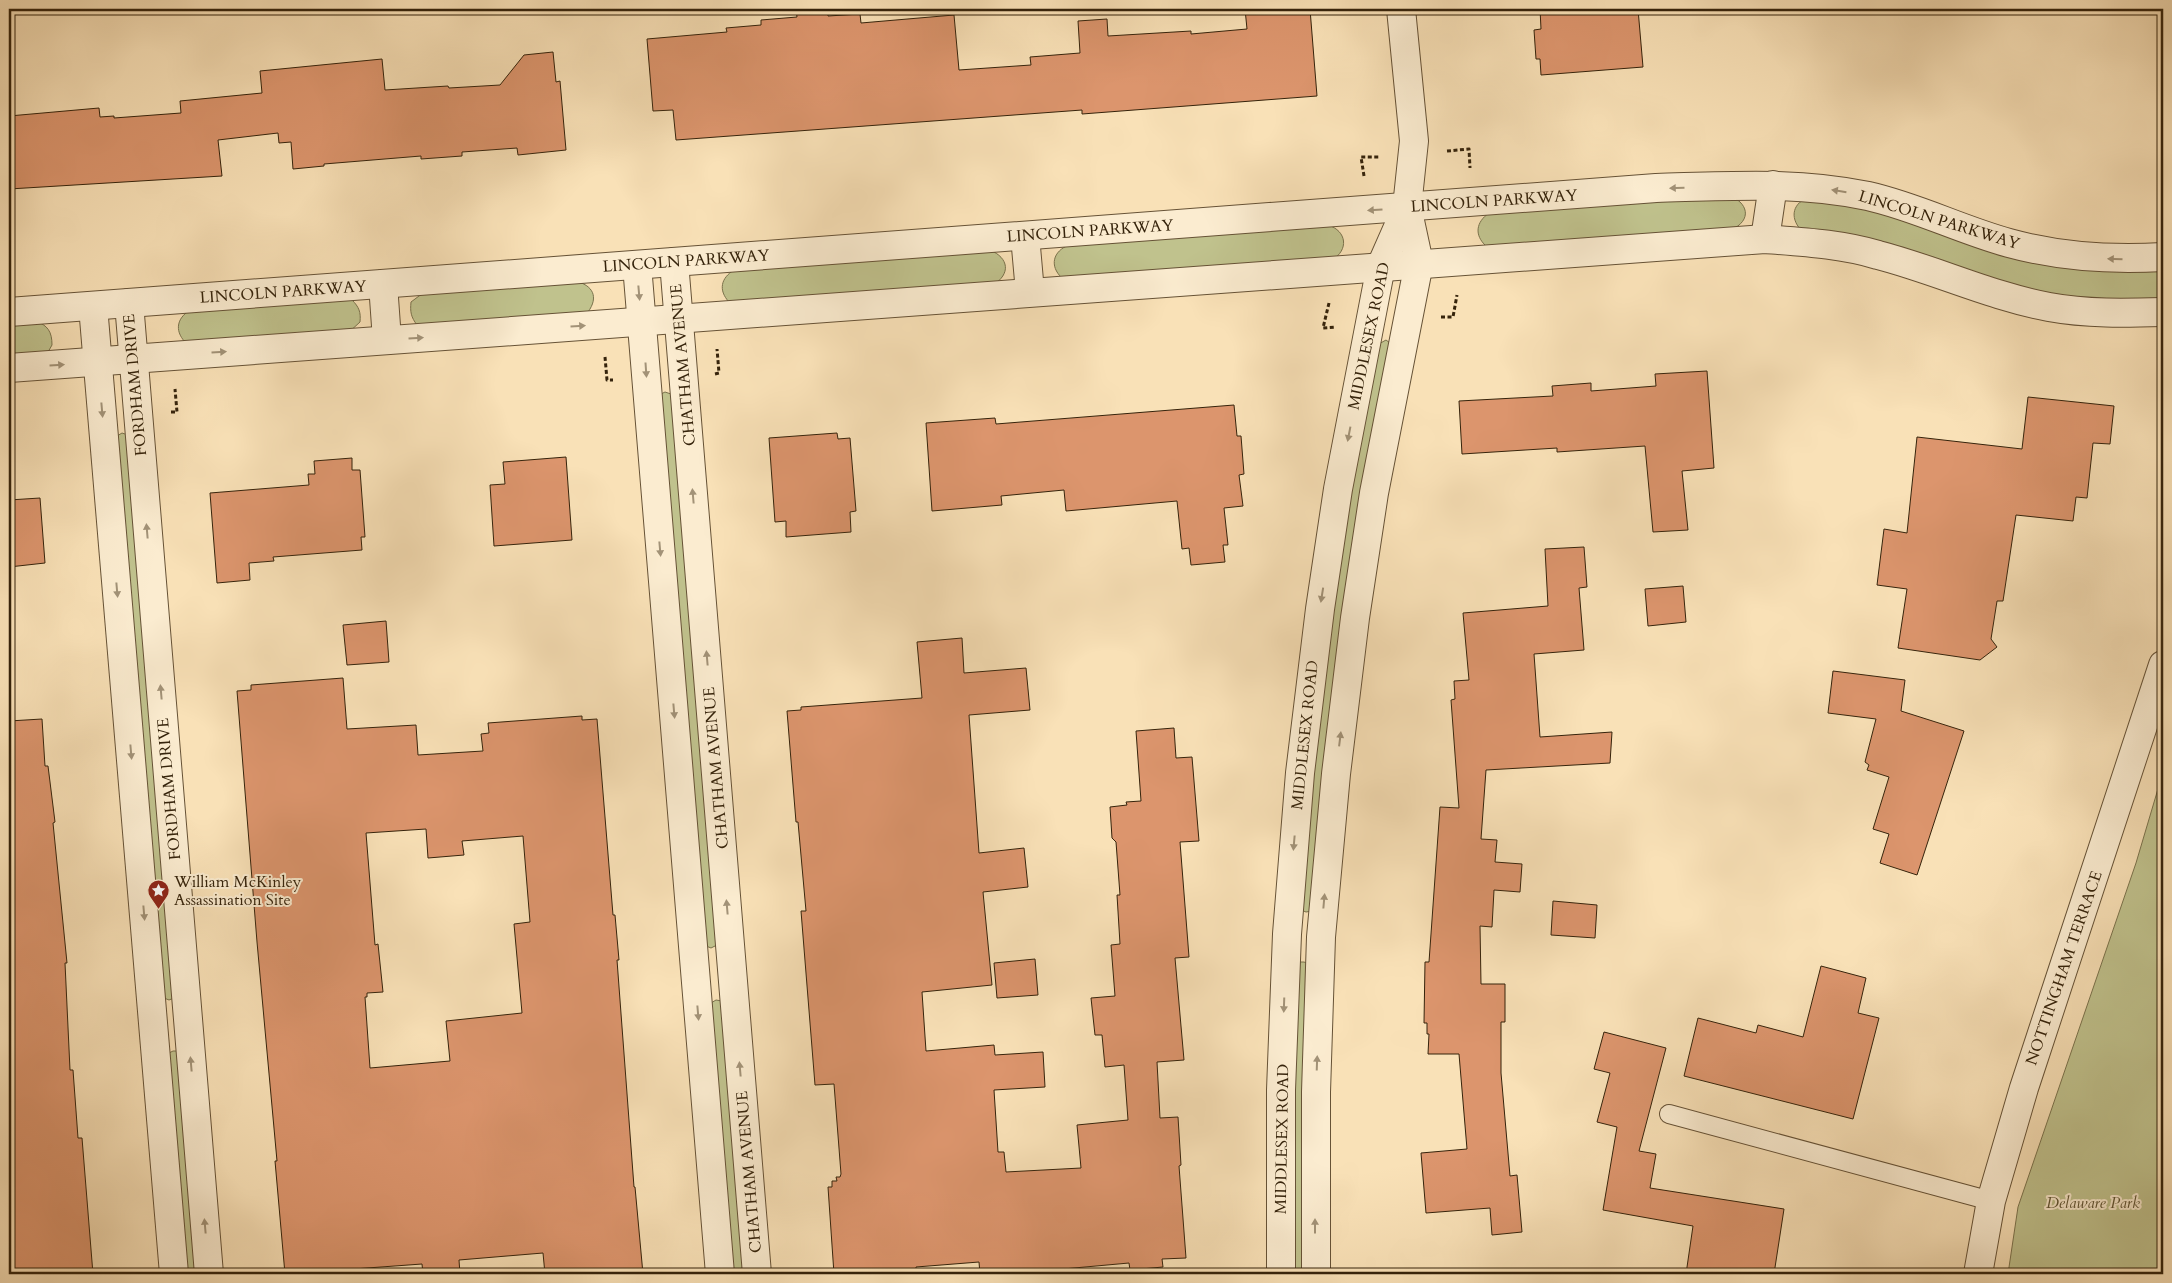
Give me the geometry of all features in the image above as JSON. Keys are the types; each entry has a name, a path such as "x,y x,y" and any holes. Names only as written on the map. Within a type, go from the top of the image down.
{"street":[{"name":"MIDDLESEX ROAD","path":"1281,1274 1281,1090 1287,934 1300,773 1320,610 1338,489 1381,266 1407,208 1414,141 1401,9"},
{"name":"LINCOLN PARKWAY","path":"9,312 1656,188 1773,185 1817,188 1869,196 1921,211 2008,243 2047,251 2087,258 2163,257"},
{"path":"1765,239 1773,185"},
{"name":"MIDDLESEX ROAD","path":"1316,1274 1316,1092 1321,937 1336,774 1355,618 1374,493 1419,263 1407,208"},
{"path":"1025,236 1030,292"},
{"path":"9,368 1765,239 1822,243 1877,254 1978,287 2049,307 2095,312 2163,312"},
{"name":"CHATHAM AVENUE","path":"674,262 757,1274"},
{"path":"637,265 720,1274"},
{"path":"383,284 387,340"},
{"name":"FORDHAM DRIVE","path":"129,303 209,1274"},
{"path":"93,306 174,1274"},
{"name":"NOTTINGHAM TERRACE","path":"1978,1274 1991,1201 2024,1088 2163,666"},
{"path":"1287,934 1321,937"},
{"path":"695,975 732,972"},
{"path":"153,1025 188,1022"}],"lane":[{"path":"1669,1114 1991,1201"}],"path":[{"path":"1445,151 1469,149 1470,173"},
{"path":"1364,182 1362,157 1382,157"},
{"path":"1453,317 1457,292"},
{"path":"1323,328 1330,296"},
{"path":"717,343 719,373"},
{"path":"604,350 607,380"},
{"path":"175,381 177,412"}],"green space":[{"path":"1728,195 1740,202 1745,211 1743,221 1731,230 1486,246 1478,233 1481,220 1489,213"},
{"path":"1810,197 2163,267 2163,302 2049,296 1801,230 1795,220 1795,210 1800,202"},
{"path":"1328,225 1339,232 1344,241 1341,251 1332,260 1062,278 1055,269 1054,264 1059,251 1069,245"},
{"path":"990,250 1001,257 1005,266 1003,276 993,285 729,302 722,289 724,280 734,270"},
{"path":"575,281 586,285 592,292 593,301 588,312 417,325 411,314 411,302 423,293"},
{"path":"352,300 359,310 360,322 348,333 185,342 178,328 180,320 192,309"},
{"path":"35,321 46,327 50,333 52,345 48,352 9,358 9,323"},
{"path":"1386,340 1390,343 1312,911 1306,912 1301,910 1311,773 1330,610 1377,345"},
{"path":"665,392 671,394 674,399 717,945 711,948 706,946 659,395"},
{"path":"122,433 128,435 174,998 169,1000 164,998 117,436"},
{"name":"Delaware Park","path":"2163,772 2163,1274 2008,1274 2018,1207 2136,863"},
{"path":"1299,962 1309,964 1307,1274 1291,1274 1291,1091"},
{"path":"716,1000 722,1001 746,1274 730,1274 711,1003"},
{"path":"178,1051 199,1274 184,1274 169,1053"}],"building":[{"path":"796,9 828,9 828,16 860,14 861,23 954,15 959,70 1031,65 1030,57 1080,53 1078,21 1107,19 1108,36 1191,31 1191,34 1247,29 1245,9 1310,9 1317,96 1082,114 1082,110 676,140 673,110 653,111 647,39 727,32 726,28 761,25 761,20 797,17"},
{"path":"1540,9 1638,9 1643,67 1541,75 1540,59 1536,59 1534,30 1541,29"},
{"path":"553,52 556,82 560,81 566,150 518,155 517,148 462,152 462,156 421,159 421,156 324,164 324,166 293,169 291,142 279,143 278,133 218,140 222,176 9,189 9,116 99,108 100,117 114,116 114,118 181,113 180,101 262,93 260,71 382,59 385,90 500,85 524,55"},
{"path":"1707,371 1714,468 1682,471 1688,530 1653,532 1645,446 1557,452 1557,448 1462,454 1459,401 1553,396 1552,386 1591,383 1591,391 1656,386 1655,374"},
{"path":"2028,397 2114,406 2110,444 2093,443 2087,498 2076,497 2073,521 2016,515 2003,601 1997,601 1991,639 1997,647 1980,660 1898,648 1907,589 1877,585 1884,529 1907,533 1917,437 2022,449"},
{"path":"1234,405 1237,436 1241,436 1244,474 1239,475 1243,506 1224,508 1228,545 1223,545 1225,562 1191,565 1189,548 1182,549 1177,501 1066,511 1064,490 1001,496 1002,505 932,511 926,423 995,418 996,424"},
{"path":"837,433 838,439 850,438 856,511 850,512 851,532 786,537 786,521 775,522 769,438"},
{"path":"566,457 572,540 494,546 490,485 505,484 503,462"},
{"path":"352,458 352,470 360,470 365,537 361,537 362,550 273,557 274,561 249,563 250,580 217,583 210,493 309,485 308,474 315,474 314,461"},
{"path":"40,498 45,563 9,567 9,500"},
{"path":"1584,547 1587,587 1579,588 1584,650 1534,654 1540,737 1612,732 1610,763 1486,770 1481,839 1497,840 1495,862 1522,864 1520,892 1494,890 1492,927 1480,926 1481,984 1505,984 1505,1022 1501,1022 1501,1073 1510,1176 1517,1175 1522,1232 1492,1235 1490,1208 1426,1213 1421,1153 1467,1149 1459,1054 1428,1054 1429,1034 1427,1034 1427,1023 1424,1023 1425,962 1429,962 1440,807 1459,808 1451,700 1455,699 1454,681 1469,680 1463,613 1548,606 1545,549"},
{"path":"1683,586 1686,622 1648,626 1645,589"},
{"path":"386,621 389,662 347,665 343,625"},
{"path":"962,638 964,673 1026,668 1030,710 969,715 979,853 1024,848 1028,887 983,892 992,985 922,992 926,1051 994,1045 995,1055 1043,1052 1045,1087 994,1090 998,1152 1004,1152 1006,1172 1081,1168 1077,1125 1128,1120 1124,1065 1105,1067 1102,1035 1095,1035 1091,998 1115,996 1111,945 1120,944 1117,895 1120,895 1116,842 1112,838 1110,807 1127,805 1126,802 1141,801 1136,731 1174,728 1176,758 1192,757 1199,841 1180,842 1189,957 1175,958 1184,1060 1157,1062 1160,1118 1178,1117 1181,1165 1179,1166 1186,1258 1162,1259 1163,1267 1130,1270 1129,1263 1052,1270 1053,1274 980,1274 979,1262 916,1267 916,1274 834,1274 828,1187 832,1187 832,1181 837,1181 836,1177 840,1177 841,1174 834,1084 815,1085 801,911 806,911 798,822 796,822 787,711 801,710 801,707 922,698 917,642"},
{"path":"1833,671 1905,680 1901,711 1964,731 1917,875 1880,863 1889,834 1873,829 1889,777 1867,770 1869,765 1865,762 1876,719 1828,713"},
{"path":"343,678 347,729 416,725 418,755 483,751 481,734 489,733 488,723 582,716 582,720 597,719 613,915 615,915 619,960 617,960 634,1187 643,1274 545,1274 543,1253 459,1260 460,1274 423,1274 422,1264 285,1274 237,691 251,690 251,685","holes":["426,829 428,858 464,855 462,841 523,836 530,922 514,924 522,1013 446,1021 450,1061 370,1068 365,997 367,997 367,993 383,992 378,944 375,945 366,833"]},
{"path":"42,719 45,766 48,766 55,822 53,823 67,963 65,963 70,1070 73,1070 78,1138 82,1138 93,1274 9,1274 9,721"},
{"path":"1553,901 1597,905 1595,938 1551,935"},
{"path":"1035,959 1038,995 997,998 994,963"},
{"path":"1821,966 1866,978 1858,1013 1879,1018 1853,1119 1684,1076 1698,1018 1756,1033 1758,1025 1803,1037"},
{"path":"1604,1032 1666,1048 1639,1151 1656,1154 1650,1188 1784,1209 1774,1274 1686,1274 1693,1226 1603,1210 1617,1127 1597,1122 1610,1073 1594,1069"}],"place":[{"name":"William McKinley Assassination Site","path":"158,910"}]}
